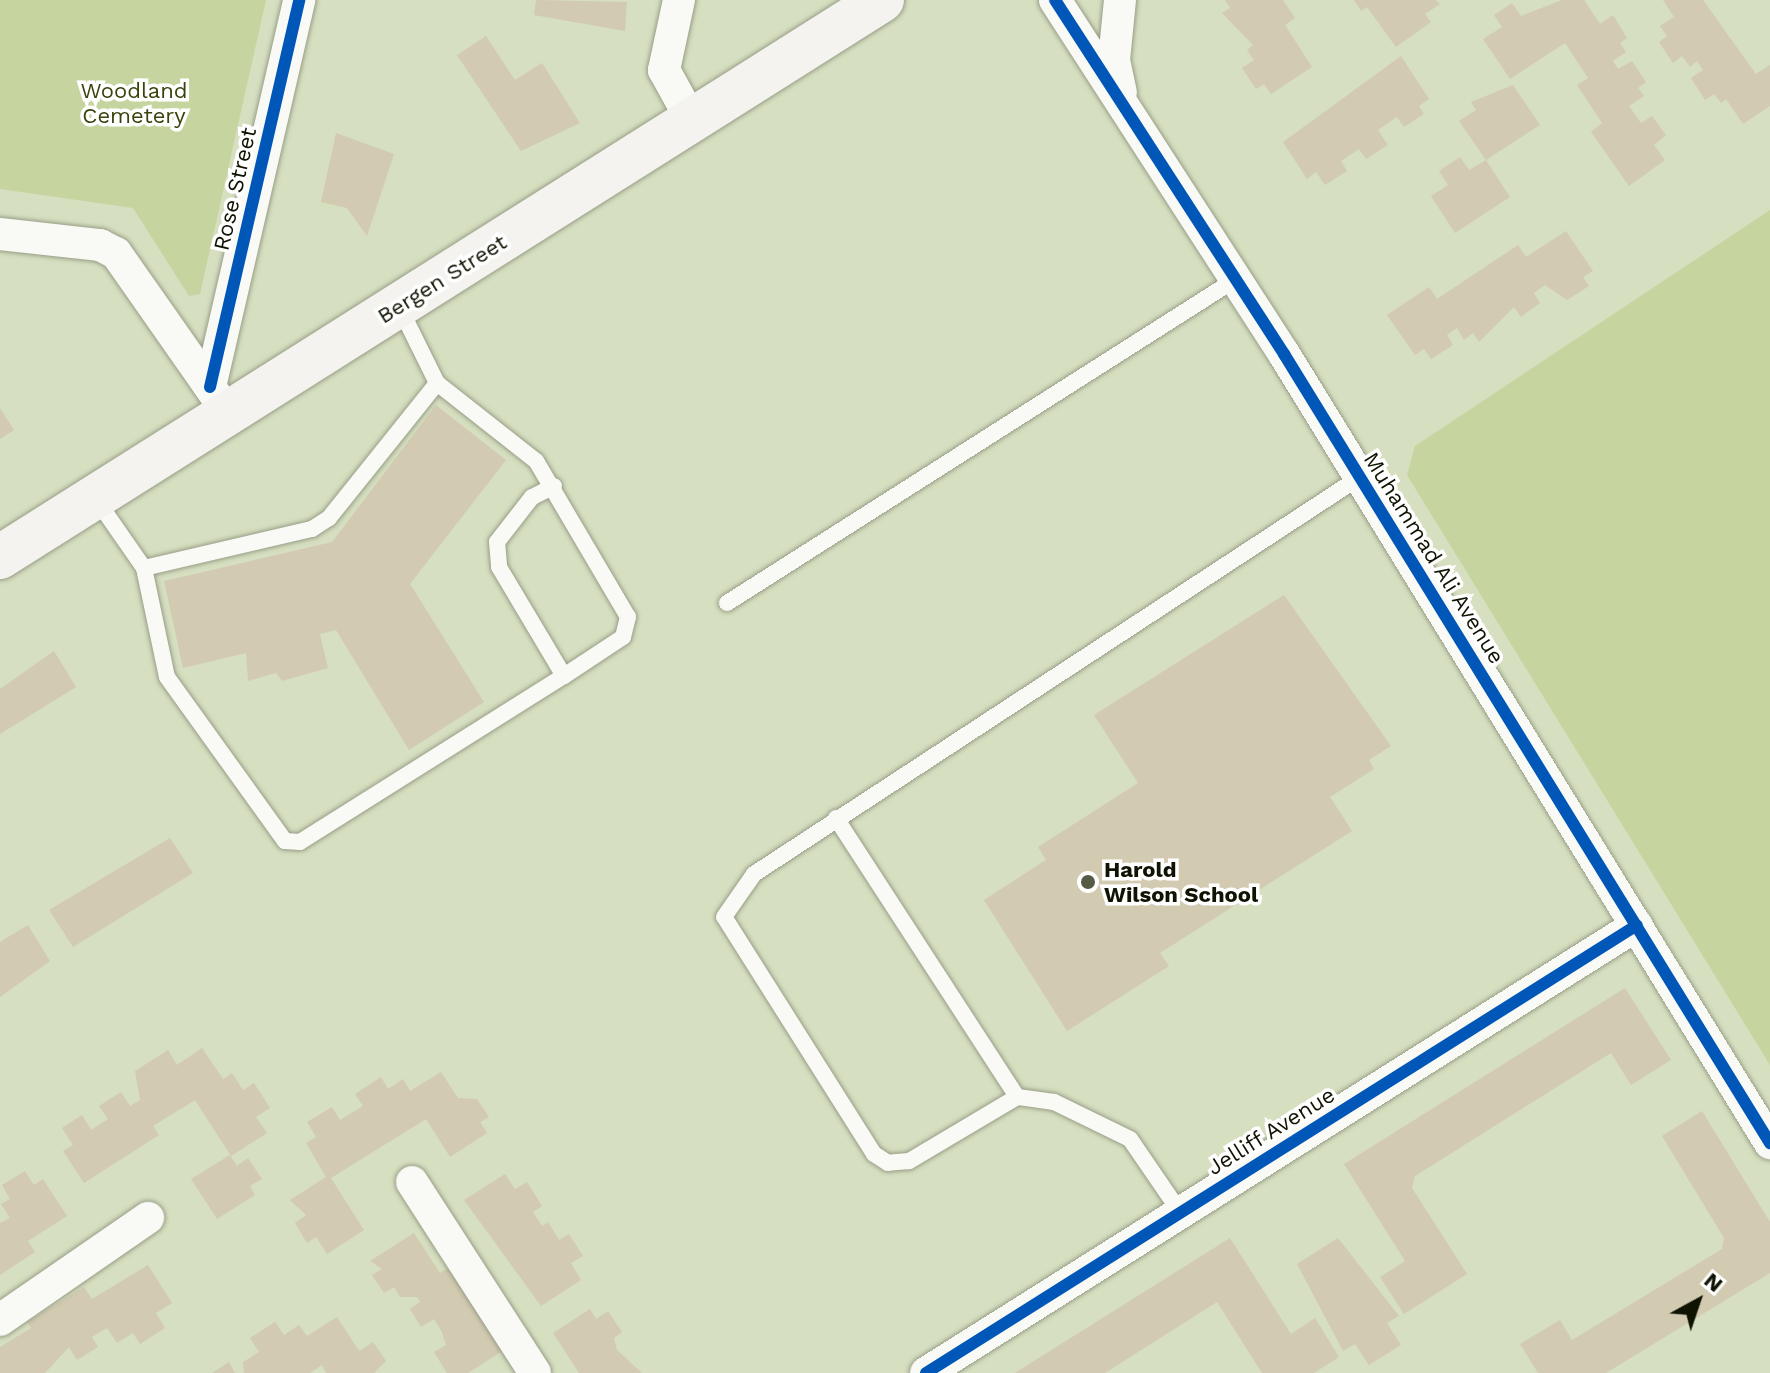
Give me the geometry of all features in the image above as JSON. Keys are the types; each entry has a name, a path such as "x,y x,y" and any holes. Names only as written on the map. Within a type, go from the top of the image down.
{"main road":[{"name":"Bergen Street","path":"0,557 95,498 218,400 399,306 882,0"}],"street":[{"name":"Rose Street","path":"218,400 299,0"},
{"path":"679,0 664,70 692,121"},
{"name":"Muhammad Ali Avenue","path":"1055,0 1123,99 1360,477 1770,1143"},
{"name":"Muhammad Ali Avenue","path":"1120,0 1114,60 1123,99"},
{"path":"0,234 100,245 116,253 218,400"},
{"name":"Jelliff Avenue","path":"926,1373 1637,925"},
{"path":"412,1182 535,1373"},
{"path":"0,1320 148,1218"}],"lane":[{"path":"727,603 1236,279"},
{"path":"95,498 144,568 167,677 285,841 300,842 564,676 623,637 628,617 554,486 536,461 437,383 399,306"},
{"path":"144,568 321,523 437,383"},
{"path":"1180,1212 1130,1139 1054,1102 1017,1097 909,1161 888,1163 874,1154 724,917 754,874 836,818 1171,606 1185,587 1360,477"},
{"path":"554,486 532,497 497,542 499,567 564,676"},
{"path":"836,818 1017,1097"}],"green space":[{"name":"Woodland Cemetery","path":"0,0 266,0 200,294 189,296 133,208 0,189"},
{"path":"1770,210 1770,1065 1407,475 1415,446"}],"building":[{"path":"536,0 627,2 625,31 534,15"},
{"path":"1225,0 1283,0 1295,18 1285,25 1312,67 1271,94 1264,84 1256,89 1242,68 1254,60 1247,50 1253,45 1222,13 1230,8"},
{"path":"1354,0 1436,0 1440,4 1425,14 1431,22 1396,47 1367,7 1361,11"},
{"path":"1562,0 1584,0 1600,24 1613,15 1627,38 1620,43 1626,52 1613,61 1618,69 1632,61 1646,82 1638,88 1644,96 1629,106 1641,123 1652,116 1666,135 1654,145 1665,160 1629,186 1591,132 1602,123 1577,85 1588,78 1565,43 1510,79 1483,39 1502,27 1494,15 1512,3 1521,16"},
{"path":"1663,0 1703,0 1756,74 1770,65 1770,106 1743,124 1726,99 1721,103 1714,94 1705,100 1691,78 1703,70 1697,61 1690,67 1682,56 1673,63 1659,42 1667,36 1660,26 1674,17"},
{"path":"486,36 515,80 542,63 580,123 521,151 457,55"},
{"path":"1401,56 1429,99 1419,106 1424,114 1404,127 1397,117 1378,130 1388,145 1366,159 1359,149 1341,161 1347,171 1325,185 1316,172 1307,179 1283,142"},
{"path":"1513,85 1540,125 1486,160 1459,121 1476,110 1471,102"},
{"path":"336,133 394,154 367,236 347,208 321,202"},
{"path":"1460,157 1469,170 1486,160 1510,197 1455,233 1431,196 1448,185 1439,171"},
{"path":"1566,231 1593,271 1583,277 1589,286 1567,300 1545,285 1534,293 1540,303 1521,317 1514,307 1479,342 1473,333 1464,340 1457,328 1447,335 1453,345 1431,359 1424,349 1415,355 1387,315 1429,287 1437,299 1518,245 1526,257"},
{"path":"436,405 506,460 410,584 484,702 409,750 336,630 320,634 328,668 282,681 276,673 248,681 246,653 183,668 164,581 332,542"},
{"path":"0,408 14,430 0,439"},
{"path":"1284,595 1391,746 1369,760 1374,769 1330,797 1352,831 1160,953 1169,966 1067,1031 984,900 1046,860 1038,847 1138,783 1094,715"},
{"path":"54,651 76,687 0,734 0,689"},
{"path":"170,838 193,873 73,947 49,910"},
{"path":"28,925 50,961 0,997 0,942"},
{"path":"1625,988 1671,1060 1631,1085 1611,1053 1415,1176 1412,1188 1467,1274 1404,1314 1380,1277 1405,1261 1344,1164"},
{"path":"202,1048 223,1079 232,1073 243,1090 254,1083 270,1108 256,1117 267,1133 231,1156 195,1100 153,1126 159,1135 84,1183 63,1151 73,1145 62,1128 82,1115 91,1130 108,1119 99,1106 121,1092 130,1106 140,1100 135,1071 168,1050 177,1065"},
{"path":"441,1072 458,1098 477,1099 489,1117 480,1122 487,1133 450,1157 426,1119 331,1178 364,1230 327,1254 316,1237 307,1243 295,1223 306,1215 290,1200 326,1177 306,1143 316,1137 307,1122 332,1107 340,1120 363,1106 355,1094 381,1077 388,1089 403,1079 410,1091"},
{"path":"1702,1111 1770,1222 1770,1273 1606,1373 1538,1373 1520,1344 1560,1320 1572,1340 1722,1249 1724,1238 1662,1136"},
{"path":"230,1155 237,1166 248,1158 262,1179 250,1186 255,1195 217,1219 191,1179"},
{"path":"25,1171 34,1185 43,1179 67,1216 28,1241 35,1252 0,1275 0,1223 10,1218 1,1204 10,1199 2,1185"},
{"path":"505,1174 515,1189 527,1182 542,1206 533,1212 542,1226 548,1222 559,1240 569,1234 583,1256 571,1263 581,1280 541,1306 464,1200"},
{"path":"414,1233 440,1273 451,1266 504,1350 468,1373 447,1373 434,1352 446,1345 442,1332 434,1319 421,1327 410,1309 420,1302 417,1297 400,1297 394,1287 384,1293 372,1275 382,1269 370,1261"},
{"path":"1230,1238 1291,1334 1315,1318 1339,1357 1314,1373 1262,1373 1217,1302 1105,1373 1015,1373"},
{"path":"1338,1238 1399,1316 1387,1323 1401,1345 1369,1365 1355,1344 1343,1351 1297,1264"},
{"path":"148,1265 172,1303 156,1313 165,1328 140,1344 133,1333 117,1343 107,1328 92,1337 98,1347 77,1360 69,1347 45,1373 0,1373 0,1347 31,1328 27,1322 84,1287 92,1299"},
{"path":"590,1309 596,1319 608,1311 622,1332 614,1338 617,1350 642,1373 579,1373 553,1333"},
{"path":"337,1317 359,1351 373,1342 386,1361 374,1373 326,1373 322,1365 310,1373 244,1373 243,1362 259,1352 250,1338 275,1322 284,1335 299,1325 307,1336"},
{"path":"229,1362 235,1373 212,1373"}],"cycle path":[{"path":"210,387 299,0"},
{"path":"1055,0 1284,354 1770,1143"},
{"path":"926,1373 1637,925"}],"place":[{"name":"Harold Wilson School","path":"1088,882"}]}
